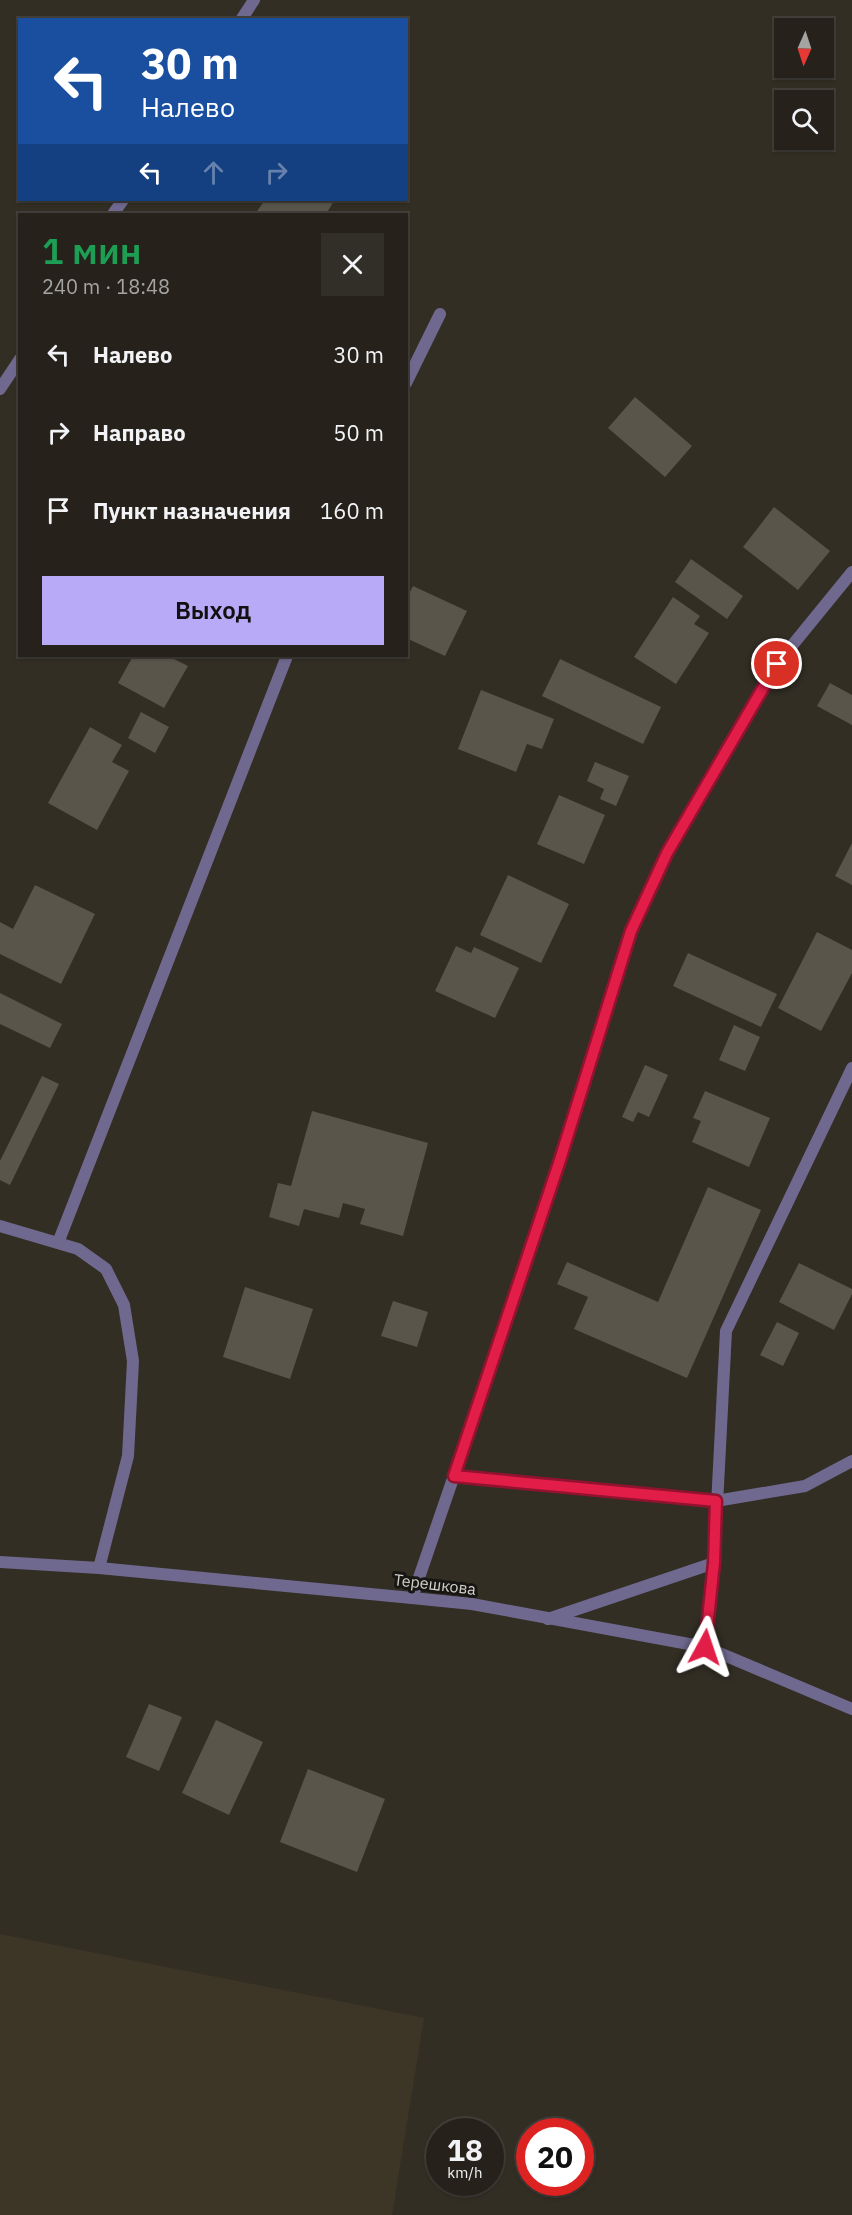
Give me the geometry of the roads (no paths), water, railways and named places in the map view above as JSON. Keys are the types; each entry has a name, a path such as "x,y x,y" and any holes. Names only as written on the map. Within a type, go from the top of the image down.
{"street":[{"path":"242,18 254,0"},
{"path":"408,379 440,314"},
{"path":"0,389 18,362"},
{"path":"412,1598 526,1266 631,931 667,853 777,664 852,572"},
{"path":"58,1243 286,657"},
{"path":"705,1647 714,1563 726,1331 852,1068"},
{"path":"0,1226 78,1249 106,1269 124,1305 133,1361 128,1456 99,1568"},
{"path":"454,1476 716,1501 805,1486 852,1461"},
{"name":"Терешкова","path":"0,1562 99,1568 472,1605 705,1647 852,1709"},
{"path":"547,1620 714,1563"}]}
